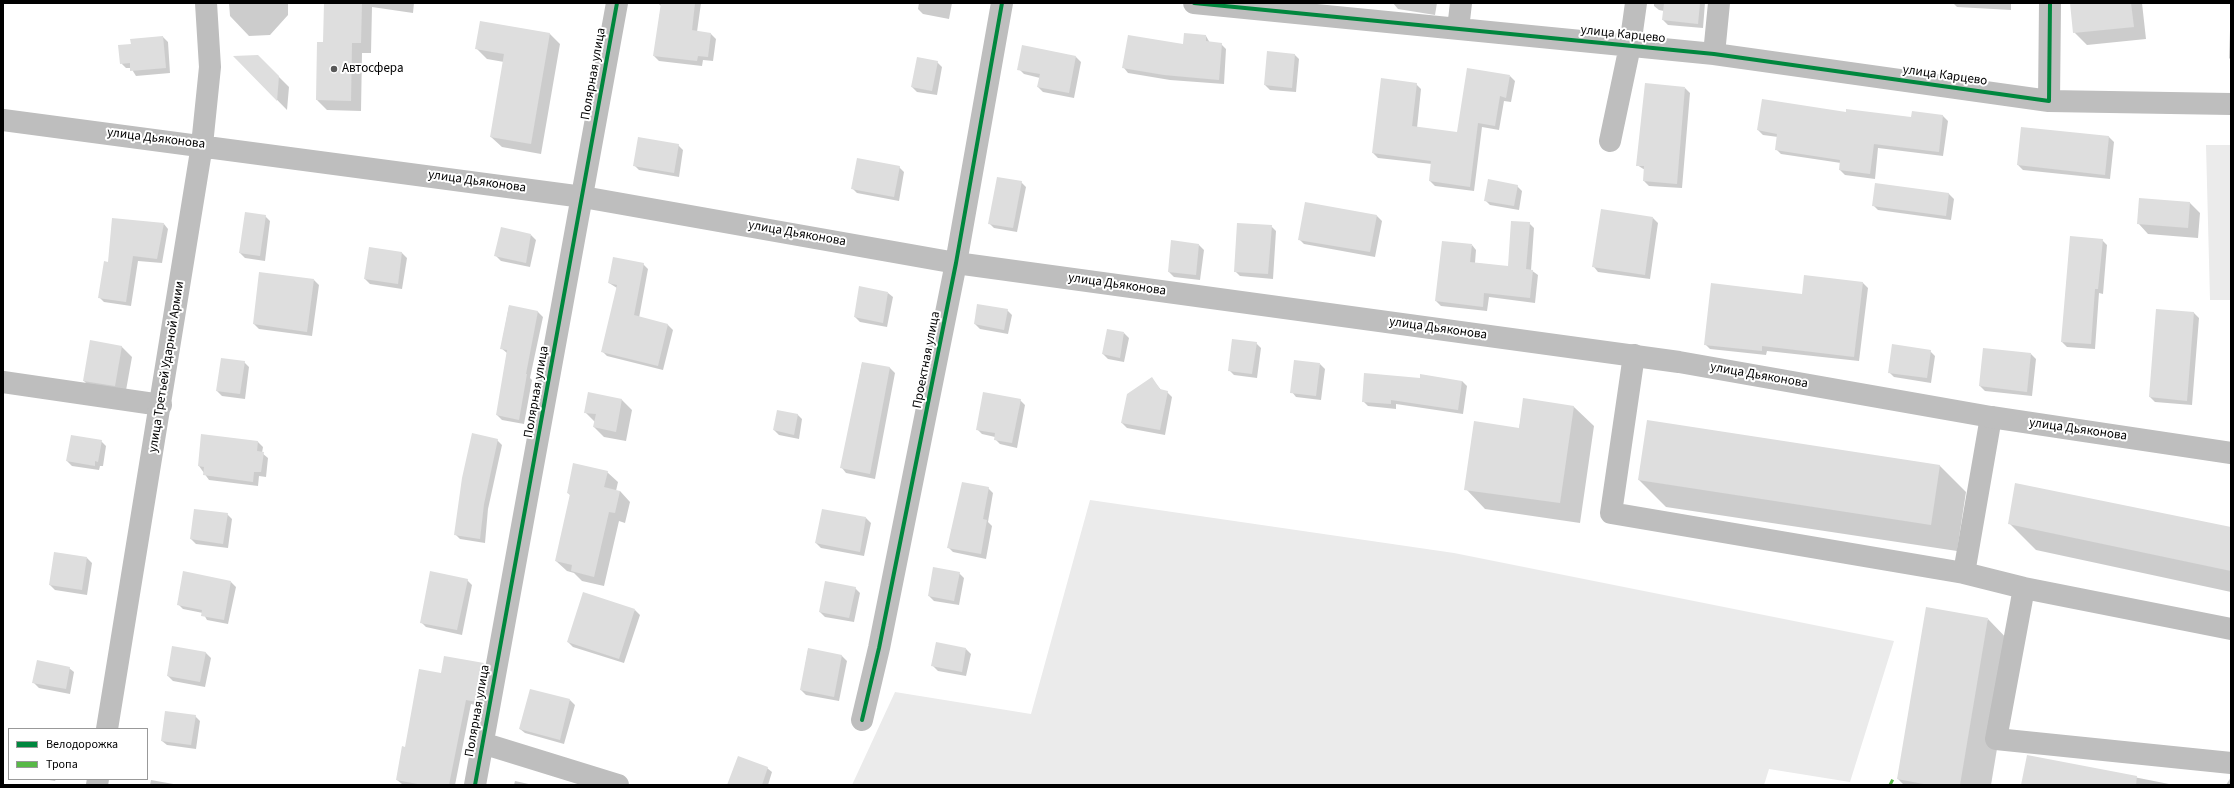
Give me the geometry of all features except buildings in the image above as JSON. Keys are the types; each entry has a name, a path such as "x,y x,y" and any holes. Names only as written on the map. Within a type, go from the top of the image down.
{"main road":[{"name":"улица Третьей Ударной Армии","path":"107,728 161,405 202,145 210,67 206,3"},
{"name":"Полярная улица","path":"474,785 583,197 617,3"},
{"name":"Проектная улица","path":"862,720 879,648 956,262 1002,3"},
{"name":"улица Карцево","path":"1194,3 1714,54 2049,101 2231,104"},
{"path":"1458,29 1461,3"},
{"path":"1610,141 1630,46 1636,3"},
{"path":"1714,54 1719,3"},
{"path":"2049,101 2050,3"},
{"name":"улица Дьяконова","path":"3,120 202,145 583,197 956,262 1634,355 1991,417 2231,453"},
{"path":"1634,355 1611,513 1964,573 2024,588 2231,629"},
{"path":"3,382 161,405"},
{"path":"1964,573 1991,417"},
{"path":"2024,588 1996,739 2231,763"},
{"path":"482,743 618,785"}],"shaded area":[{"path":"2206,145 2231,145 2231,300 2210,300"},
{"path":"1090,500 1454,553 1894,641 1850,782 1769,769 1764,785 852,785 895,692 1031,714"}],"marked path":[{"path":"1890,785 1894,777"}],"cycle path":[{"path":"475,785 617,3"},
{"path":"862,720 879,648 956,263 1002,3"},
{"path":"1194,3 1714,54 2049,101 2050,3"}],"place":[{"name":"Автосфера","path":"334,69"}]}
